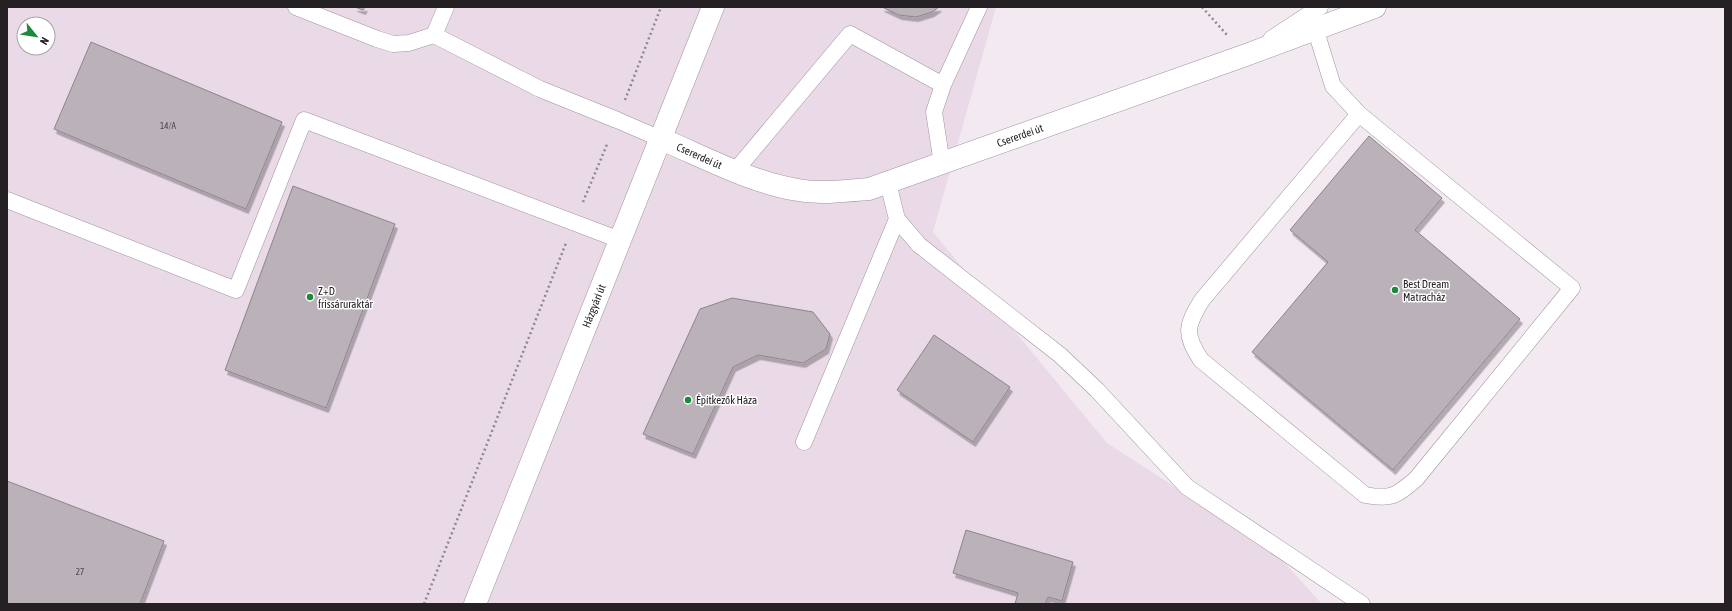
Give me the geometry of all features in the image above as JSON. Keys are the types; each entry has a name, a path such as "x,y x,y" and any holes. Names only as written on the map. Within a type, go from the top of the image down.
{"street":[{"name":"Házgyári út","path":"475,604 713,7"},
{"name":"Csererdei út","path":"661,139 763,180 799,190 838,192 869,189 1246,55 1315,28 1375,7"}],"lane":[{"path":"296,7 393,44 409,43 434,35 540,89 661,139"},
{"path":"434,35 446,7"},
{"path":"942,164 934,112 943,85 979,7"},
{"path":"1246,55 1320,7"},
{"path":"1315,28 1333,86 1360,114 1572,288 1416,479 1392,497 1379,498 1365,495 1201,360 1192,347 1188,331 1192,316 1202,300 1360,114"},
{"path":"736,170 850,34 943,85"},
{"path":"7,200 236,290 304,120 620,240"},
{"path":"888,183 897,219 919,245 1060,355 1097,390 1187,487 1362,604"},
{"path":"804,442 897,219"}],"path":[{"path":"424,604 661,7"},
{"path":"1202,7 1246,55"}],"shaded area":[{"path":"7,7 996,7 933,232 1107,443 1274,551 1322,604 7,604"}],"building":[{"path":"355,7 365,7 363,10"},
{"path":"882,7 939,7 932,12 916,17 899,15"},
{"path":"91,42 282,122 246,209 54,129"},
{"name":"Best Dream Matracház","path":"1369,136 1442,198 1415,230 1520,319 1393,470 1252,352 1328,262 1290,230"},
{"name":"Z+D frissáruraktár","path":"293,186 395,224 326,408 225,370"},
{"name":"Építkezők Háza","path":"732,298 813,312 830,334 826,349 803,363 758,355 733,367 693,454 643,434 700,309"},
{"path":"934,335 1010,387 973,442 897,390"},
{"path":"7,481 164,541 140,604 7,604"},
{"path":"966,530 1073,562 1062,601 1048,597 1045,604 1015,604 1018,593 953,573"}],"place":[{"name":"Best Dream Matracház","path":"1395,290"},
{"name":"Z+D frissáruraktár","path":"310,297"},
{"name":"Építkezők Háza","path":"688,400"}]}
